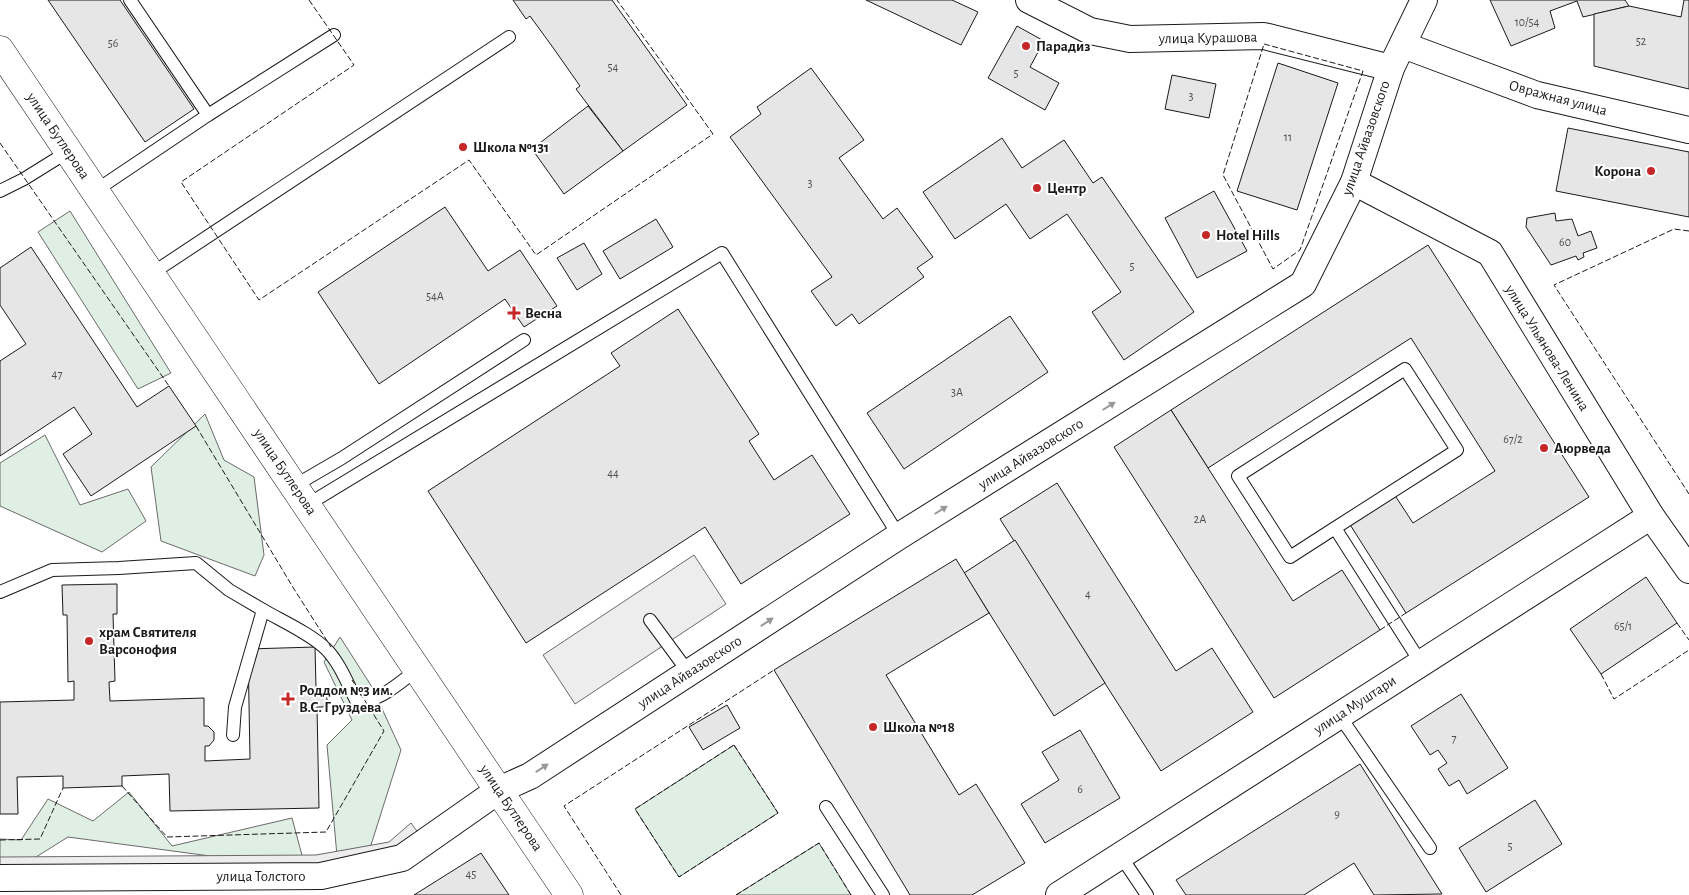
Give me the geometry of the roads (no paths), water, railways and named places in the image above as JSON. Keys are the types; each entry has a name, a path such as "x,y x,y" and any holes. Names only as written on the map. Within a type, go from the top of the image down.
{"main road":[{"name":"улица Бутлерова","path":"0,50 569,895"}],"street":[{"name":"улица Курашова","path":"1029,0 1090,31 1130,39 1264,36 1391,68"},
{"name":"улица Айвазовского","path":"499,790 530,776 899,536 1303,284 1354,182 1391,68 1424,0"},
{"name":"Овражная улица","path":"1402,45 1536,95 1689,130"},
{"name":"улица Ульянова-Ленина","path":"1354,182 1490,253 1651,516 1689,570"},
{"name":"улица Муштари","path":"1059,895 1651,516"},
{"name":"улица Толстого","path":"0,878 321,876 402,858 499,790"}],"lane":[{"path":"130,0 208,115"},
{"path":"95,191 208,115 334,35"},
{"path":"151,274 509,37"},
{"path":"0,191 24,179 69,151"},
{"path":"301,495 722,253 899,536"},
{"path":"301,495 342,458 524,340"},
{"path":"1405,369 1457,450 1335,528 1290,557 1238,476 1405,369"},
{"path":"1335,528 1421,663"},
{"path":"0,592 52,570 196,563 229,590 303,633 326,649 339,668 357,702 366,702 380,696 418,669"},
{"path":"233,735 235,707 264,610"},
{"path":"650,620 689,673"},
{"path":"1339,715 1430,848"},
{"path":"826,807 883,895"},
{"path":"1120,855 1147,895"}],"place":[{"name":"Парадиз","path":"1026,46"},
{"name":"Школа №131","path":"463,147"},
{"name":"Корона","path":"1651,171"},
{"name":"Центр","path":"1037,188"},
{"name":"Hotel Hills","path":"1206,235"},
{"name":"Весна","path":"514,313"},
{"name":"Аюрведа","path":"1544,448"},
{"name":"храм Святителя Варсонофия","path":"89,641"},
{"name":"Роддом №3 им. В.С. Груздева","path":"288,699"},
{"name":"Школа №18","path":"873,727"}]}
